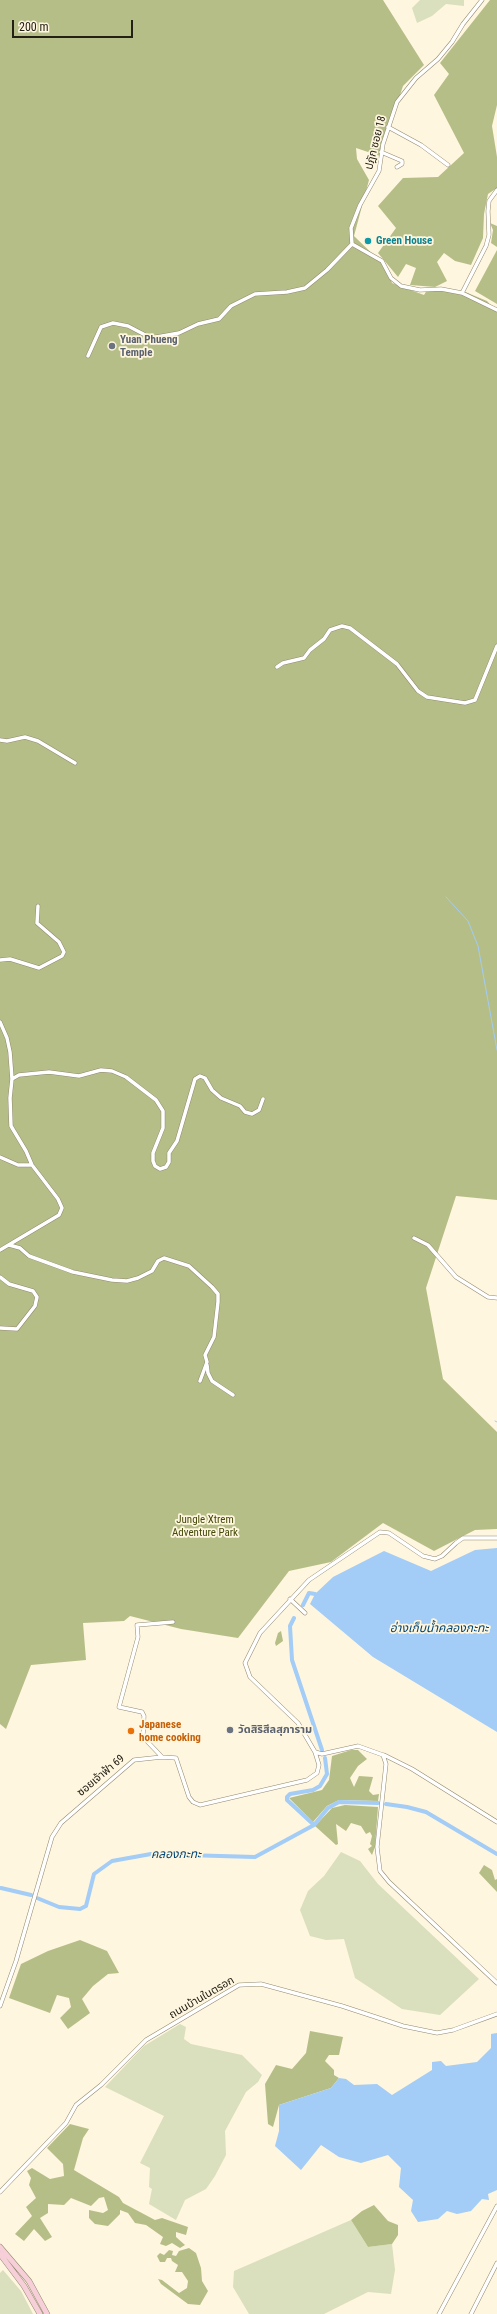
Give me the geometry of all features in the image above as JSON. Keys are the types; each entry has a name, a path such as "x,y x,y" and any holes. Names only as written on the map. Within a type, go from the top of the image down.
{"main road":[{"path":"0,2247 29,2282 47,2314"},
{"path":"0,2254 24,2286 40,2314"}],"street":[{"name":"ปฎัก ซอย 18","path":"352,244 351,228 379,170 381,152 397,102 408,87 438,59 482,0"},
{"path":"388,127 421,145 448,165"},
{"path":"381,152 402,161 402,164 397,167"},
{"path":"462,293 486,246 489,235 488,211 490,201 497,190"},
{"path":"88,356 101,327 113,323 128,326 151,338 179,333 198,324 219,319 231,306 255,294 287,292 305,288 327,270 352,244 382,261 391,278 401,286 420,290 441,289 462,293 497,310"},
{"path":"277,667 283,663 304,658 310,650 324,639 330,630 342,626 350,628 397,664 405,672 418,691 427,697 465,703 475,700 497,646"},
{"path":"0,740 7,741 25,737 38,741 75,763"},
{"path":"0,960 10,959 39,968 62,956 64,952 59,942 37,923 38,906"},
{"path":"0,1022 7,1038 10,1052 12,1079 10,1098 12,1126 32,1165 58,1199 62,1208 59,1215 0,1250"},
{"path":"12,1079 19,1075 49,1072 78,1076 101,1070 112,1071 126,1077 156,1100 163,1111 163,1128 153,1153 153,1161 155,1166 160,1169 166,1167 169,1162 169,1153 176,1141 195,1079 200,1076 205,1078 212,1090 221,1098 240,1106 245,1112 252,1114 259,1110 262,1099"},
{"path":"0,1157 18,1165 32,1165"},
{"path":"414,1238 428,1245 456,1276 488,1297 497,1298"},
{"path":"9,1245 20,1248 29,1256 72,1272 112,1280 127,1281 138,1278 152,1271 158,1261 164,1258 189,1266 218,1294 214,1337 205,1355 208,1373 212,1380 232,1395"},
{"path":"0,1277 9,1284 33,1291 37,1297 35,1306 18,1329 0,1328"},
{"path":"200,1381 207,1362"},
{"path":"497,1538 463,1538 442,1556 435,1559 423,1556 389,1533 380,1532 309,1580 290,1599 260,1634 250,1649 245,1662 246,1670 250,1677 282,1710 298,1723 315,1752 322,1754 358,1746 383,1755 412,1769 497,1822"},
{"path":"290,1599 305,1613"},
{"path":"162,1757 143,1737 144,1716 142,1712 119,1707 138,1637 137,1625 173,1622"},
{"name":"ซอยเจ้าฟ้า 69","path":"0,2006 16,1961 52,1837 61,1823 134,1760 162,1757 176,1758 189,1797 192,1802 200,1805 306,1780 317,1773 320,1765 315,1752"},
{"path":"383,1755 386,1764 377,1848 380,1871 389,1882 497,1983"},
{"name":"ถนนบ้านในตรอก","path":"0,2192 66,2123 76,2105 101,2085 146,2040 239,1985 261,1984 342,2006 403,2026 437,2033 453,2030 497,2014"},
{"path":"439,2314 497,2206"},
{"path":"471,2314 497,2263"}],"green space":[{"name":"Jungle Xtrem Adventure Park","path":"0,0 383,0 424,65 403,86 380,156 356,148 357,159 369,180 354,236 387,268 392,283 424,295 427,290 463,291 487,301 497,312 497,1200 456,1196 426,1288 443,1379 497,1432 497,1529 475,1530 434,1551 383,1523 331,1562 289,1571 238,1638 181,1629 130,1616 124,1621 83,1623 86,1660 31,1665 6,1729 0,1724"},
{"path":"420,0 464,0 464,6 446,4 432,16 417,23 412,8"},
{"path":"490,0 497,0 497,105 492,126 497,157 497,188 488,194 484,214 483,238 471,265 455,261 444,253 437,262 447,281 435,287 410,285 416,268 406,264 398,277 378,253 396,228 378,206 403,178 438,177 464,153 434,95 449,74 440,63"},
{"path":"490,223 497,226 497,247 491,243 493,230"},
{"path":"497,250 497,304 475,291"},
{"path":"281,1631 283,1641 276,1646 275,1643 278,1633"},
{"path":"351,1750 358,1750 367,1759 358,1766 350,1778 354,1787 359,1776 373,1777 369,1791 373,1795 379,1794 378,1801 339,1800 327,1806 313,1822 289,1798 322,1790 329,1780 332,1756"},
{"path":"345,1805 378,1807 375,1847 372,1855 368,1849 372,1846 370,1844 372,1836 370,1832 366,1834 361,1826 351,1823 346,1831 336,1824 338,1844 336,1845 315,1826 332,1808"},
{"path":"341,1852 360,1861 378,1884 479,1979 440,2015 402,2009 355,1978 344,1939 326,1940 310,1936 300,1910 308,1891 324,1876"},
{"path":"484,1865 492,1870 495,1880 497,1879 497,1892 479,1873"},
{"path":"80,1940 107,1951 119,1973 108,1974 93,1986 82,1999 90,2013 68,2029 60,2018 71,2007 69,1998 57,1995 50,2013 9,1998 21,1964 48,1951"},
{"path":"180,2024 186,2027 184,2039 191,2044 242,2055 262,2075 258,2082 246,2092 225,2131 226,2155 215,2176 206,2189 185,2200 176,2220 149,2204 152,2189 149,2187 150,2168 140,2163 164,2116 105,2087 144,2046"},
{"path":"310,2031 343,2037 339,2055 329,2055 325,2061 334,2070 334,2075 339,2078 331,2088 279,2105 273,2127 268,2124 265,2084 276,2065 292,2069 306,2053"},
{"path":"70,2124 89,2129 83,2138 74,2170 119,2197 123,2203 155,2220 162,2218 188,2227 186,2235 176,2232 176,2237 185,2245 180,2248 172,2243 166,2246 160,2244 163,2237 146,2225 135,2223 128,2213 120,2210 120,2214 108,2226 95,2224 89,2218 89,2210 103,2213 108,2210 104,2197 99,2198 91,2206 71,2198 64,2205 48,2204 48,2213 40,2218 52,2237 45,2241 34,2229 24,2241 15,2234 32,2216 26,2207 36,2198 29,2185 31,2178 27,2171 32,2168 50,2179 64,2176 63,2164 47,2148"},
{"path":"374,2205 388,2221 398,2225 398,2235 392,2244 368,2247 351,2220 362,2211"},
{"path":"351,2220 368,2247 392,2244 395,2270 391,2294 368,2292 324,2314 249,2314 233,2287 234,2271"},
{"path":"189,2248 196,2253 201,2268 202,2281 208,2291 200,2305 188,2304 161,2284 158,2279 162,2280 179,2293 187,2288 188,2281 182,2272 175,2272 178,2265 172,2261 171,2258 167,2258 165,2262 160,2262 157,2256 160,2253 164,2255 169,2250 173,2251 172,2255 176,2256 179,2251"},
{"path":"3,2270 21,2291 33,2314 0,2314 0,2273"}],"water":[{"name":"อ่างเก็บน้ำคลองกะทะ","path":"497,1548 497,1732 373,1657 310,1604 315,1594 333,1577 384,1551 431,1571 475,1550"},
{"path":"497,2033 497,2190 488,2194 489,2200 482,2199 471,2211 457,2214 447,2211 438,2219 418,2222 411,2211 413,2200 399,2187 401,2168 388,2155 361,2163 339,2157 321,2145 301,2170 275,2146 279,2131 279,2105 331,2088 339,2078 346,2079 354,2085 377,2084 392,2095 432,2070 432,2062 441,2061 446,2066 477,2062 491,2048 491,2034"}],"waterway":[{"path":"446,897 468,921 478,946 497,1050"},
{"path":"303,1605 309,1593 315,1594"},
{"path":"294,1618 290,1626 292,1660 322,1750"},
{"name":"คลองกะทะ","path":"314,1825 287,1800 287,1797 290,1794 313,1790 320,1786 327,1774 325,1758"},
{"name":"คลองกะทะ","path":"37,1898 59,1907 80,1909 86,1906 94,1874 112,1861 151,1854 255,1857 314,1825 328,1808 339,1802 378,1803"},
{"path":"386,1804 426,1812 497,1854"},
{"name":"คลองกะทะ","path":"1,1888 31,1895"}],"place":[{"name":"Green House","path":"368,241"},
{"name":"Yuan Phueng Temple","path":"112,346"},
{"name":"วัดสิริสีลสุภาราม","path":"230,1730"},
{"name":"Japanese home cooking","path":"131,1731"}]}
